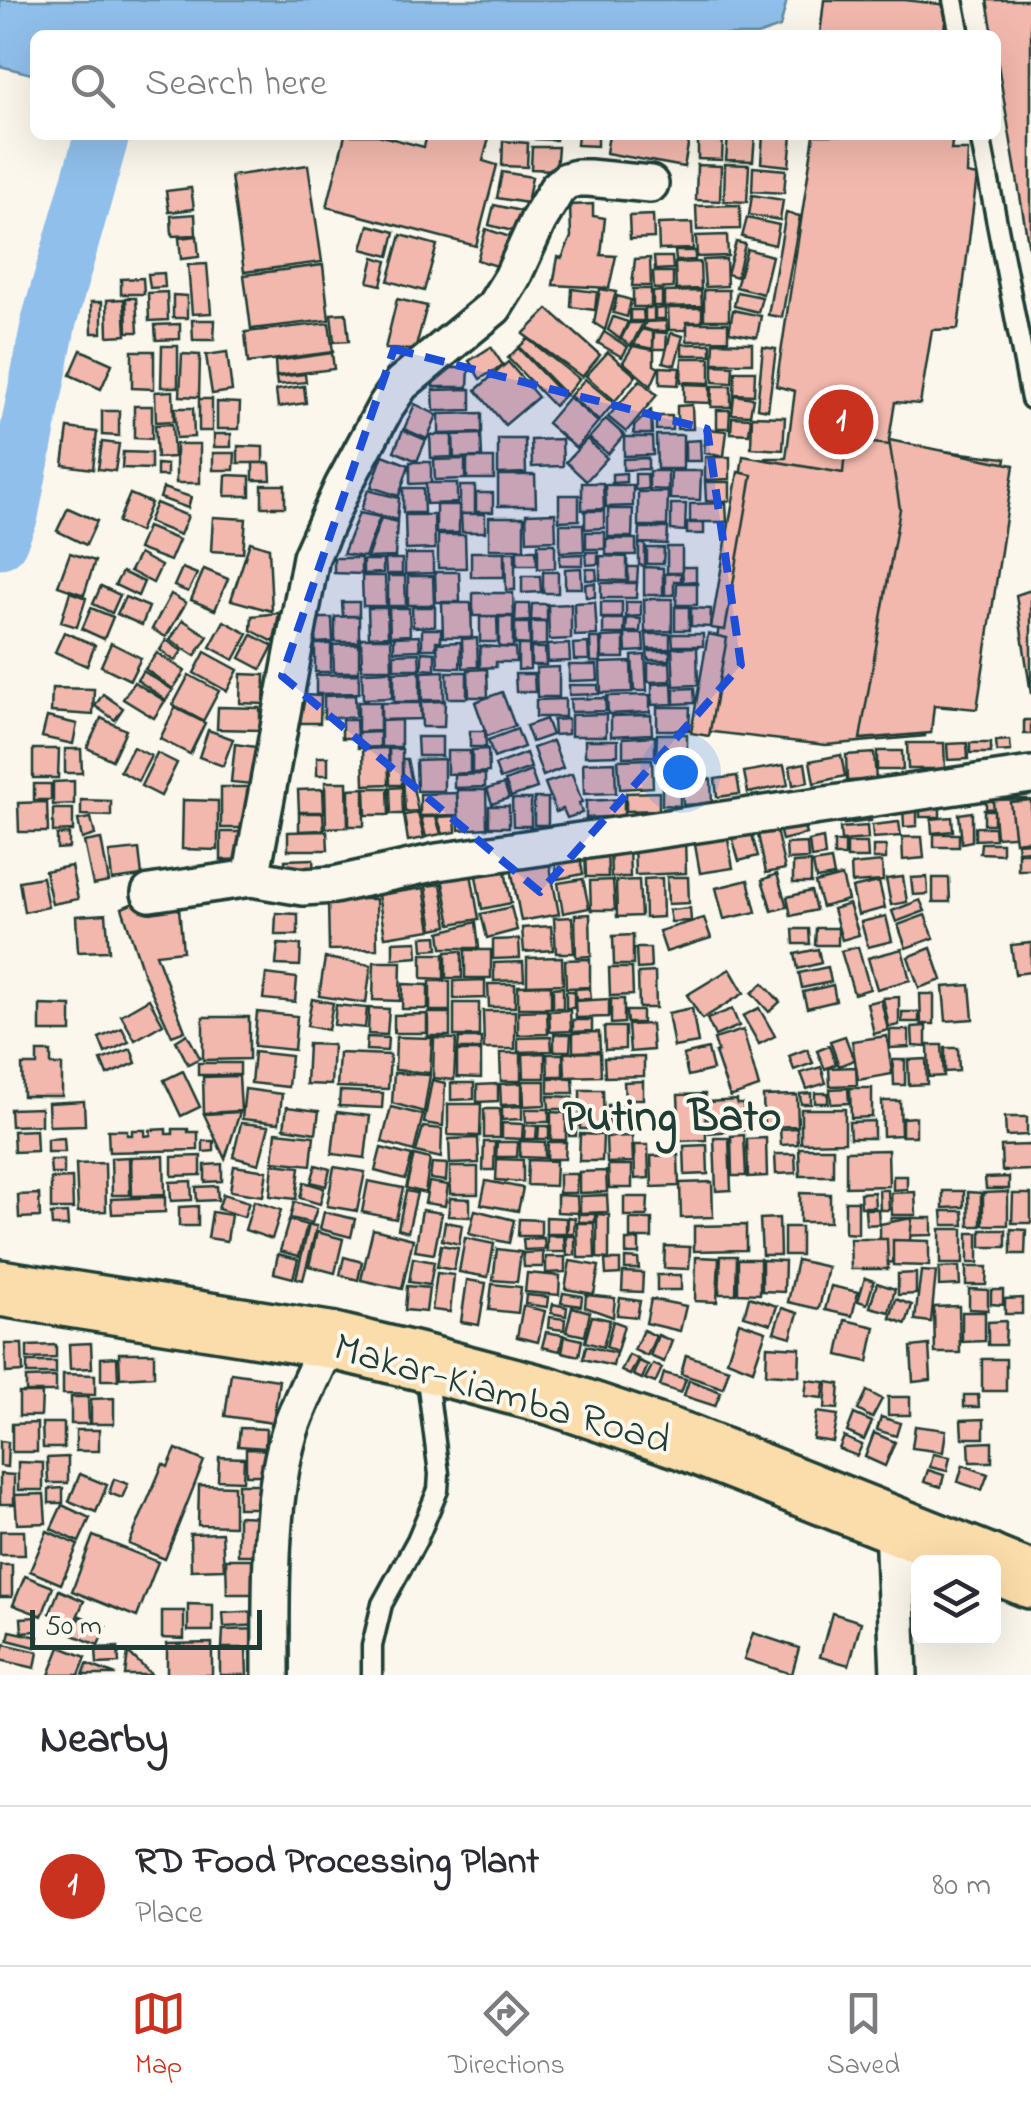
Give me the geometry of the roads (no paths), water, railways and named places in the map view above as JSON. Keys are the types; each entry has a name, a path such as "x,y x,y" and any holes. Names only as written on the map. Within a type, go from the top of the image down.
{"main road":[{"name":"Makar-Kiamba Road","path":"0,1288 329,1340 550,1396 683,1442 968,1555"},
{"name":"Makar-Kiamba Road","path":"1001,1568 1031,1580"}],"street":[{"path":"251,878 311,557 386,406 402,384 494,307 538,221 566,181 577,178 650,184"},
{"path":"150,893 251,878 304,887 334,885 436,862 1031,775"},
{"path":"270,1675 275,1528 282,1468 290,1432 329,1340"},
{"path":"893,1526 899,1675"}],"lane":[{"path":"954,0 959,30"},
{"path":"981,140 1031,399"},
{"path":"372,1675 372,1646 382,1604 418,1540 438,1490 440,1474 425,1363"}],"water":[{"path":"0,0 787,0 780,27 771,30 30,30 30,74 0,66"}],"waterway":[{"path":"0,541 11,515 49,321 101,140"}],"place":[{"name":"RD Food Processing Plant","path":"841,422"}],"district":[{"name":"Puting Bato","path":"672,1114"}]}
